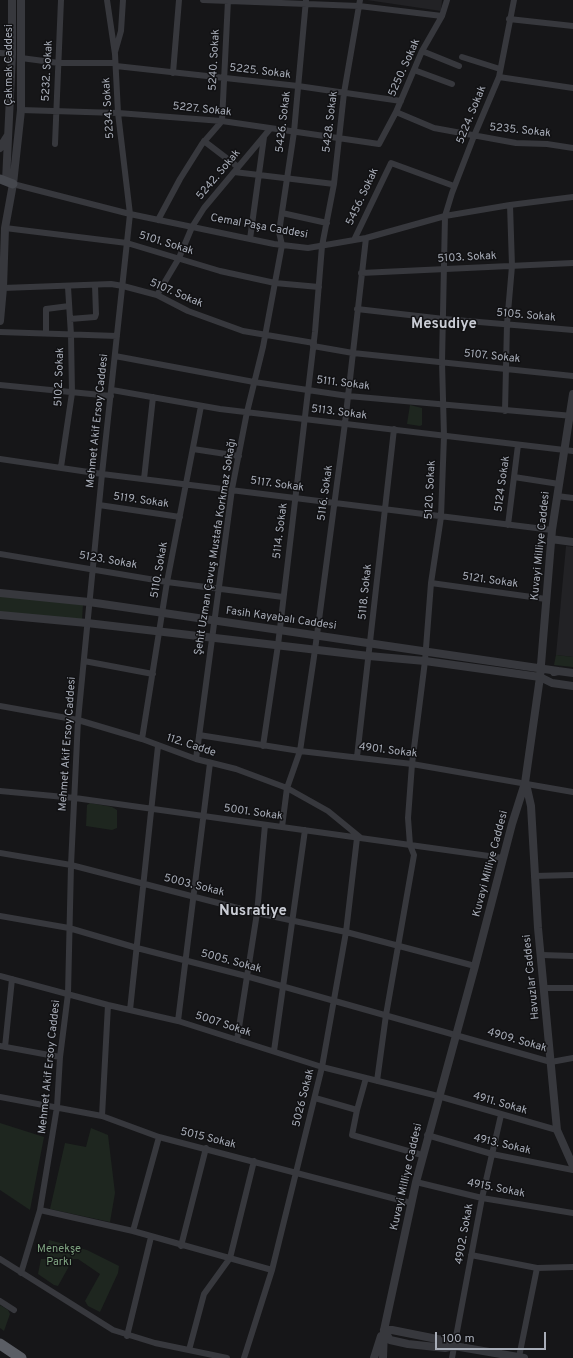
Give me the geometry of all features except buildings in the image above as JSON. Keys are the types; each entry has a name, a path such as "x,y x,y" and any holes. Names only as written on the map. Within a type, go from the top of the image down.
{"highway":[{"path":"0,1344 21,1358"}],"street":[{"name":"Çakmak Caddesi","path":"0,321 5,228 5,181 12,54 12,0"},
{"name":"Çakmak Caddesi","path":"5,181 21,110 21,0"},
{"name":"5232. Sokak","path":"55,144 62,0"},
{"name":"5234. Sokak","path":"106,0 115,54 118,113 130,214"},
{"path":"115,54 121,31 123,0"},
{"path":"173,73 179,0"},
{"path":"203,0 359,3 442,16"},
{"name":"5250. Sokak","path":"379,144 396,112 422,51 442,16 447,0"},
{"name":"5224. Sokak","path":"445,216 454,186 499,76 509,19 514,0"},
{"name":"5240. Sokak","path":"222,121 228,1"},
{"name":"5426. Sokak","path":"282,245 279,232 294,132 306,2"},
{"name":"5428. Sokak","path":"322,246 334,184 344,93 359,3"},
{"path":"509,19 573,26"},
{"path":"422,51 459,66"},
{"path":"0,53 12,54"},
{"path":"462,57 500,69"},
{"name":"5225. Sokak","path":"21,58 59,63 116,65 173,73 298,86 401,101"},
{"path":"414,70 452,84"},
{"path":"499,76 573,88"},
{"name":"5227. Sokak","path":"21,110 118,113 222,121 379,144"},
{"name":"5235. Sokak","path":"396,112 434,128 516,143 546,144 573,148"},
{"path":"158,220 180,178 204,141 222,121"},
{"name":"5242. Sokak","path":"158,295 179,258 192,227 204,208 270,129"},
{"name":"Çakmak Caddesi","path":"0,148 8,134"},
{"path":"250,239 264,137"},
{"path":"204,141 236,170 258,176 334,184"},
{"name":"5456. Sokak","path":"354,240 391,163 454,186"},
{"name":"Cemal Paşa Caddesi","path":"5,181 130,214 250,239 308,248 366,238 445,216 510,205 573,197"},
{"path":"505,411 507,324 512,266 510,205"},
{"path":"282,213 327,223"},
{"name":"Mehmet Akif Ersoy Caddesi","path":"21,1273 40,1210 57,1107 60,1057 68,994 71,865 78,720 102,474 130,214"},
{"name":"5120. Sokak","path":"377,1081 386,1015 414,855 410,845 408,818 412,764 426,651 431,583 440,517 444,436 442,362 445,216"},
{"name":"5101. Sokak","path":"5,228 127,243 220,271 275,283 319,287"},
{"name":"5116. Sokak","path":"282,827 287,788 300,751 315,650 345,423 366,238"},
{"name":"Şehit Uzman Çavuş Mustafa Korkmaz Sokağı","path":"196,759 232,489 282,245"},
{"name":"5114. Sokak","path":"263,746 278,645 304,418 314,345 322,246"},
{"name":"5103. Sokak","path":"361,273 573,263"},
{"name":"5107. Sokak","path":"2,284 68,287 112,284 158,295 188,311 242,331 264,336 353,353 573,376"},
{"path":"70,319 95,317 95,285"},
{"name":"5102. Sokak","path":"61,468 72,393 68,287"},
{"path":"46,334 46,309 69,306"},
{"name":"5105. Sokak","path":"357,309 444,319 573,330"},
{"path":"0,332 117,336"},
{"name":"5111. Sokak","path":"115,356 254,382 348,396 443,403 505,411 572,416"},
{"name":"5113. Sokak","path":"0,385 72,393 111,393 153,397 247,412 569,451"},
{"name":"Kuvayi Milliye Caddesi","path":"374,1358 384,1330 422,1154 525,783 541,668 552,530 559,484 569,451 573,394"},
{"path":"144,479 153,397"},
{"name":"5110. Sokak","path":"142,739 167,582 202,406"},
{"name":"5118. Sokak","path":"357,757 394,429"},
{"name":"5124 Sokak","path":"508,525 518,445"},
{"path":"193,449 239,456"},
{"name":"5117. Sokak","path":"0,458 102,474 552,530"},
{"path":"514,477 559,484"},
{"path":"557,496 573,498"},
{"name":"5119. Sokak","path":"99,505 180,517"},
{"path":"551,539 573,542"},
{"name":"5123. Sokak","path":"0,554 167,582 283,597"},
{"name":"5121. Sokak","path":"431,583 546,599"},
{"name":"Fasih Kayabalı Caddesi","path":"0,593 89,602 573,673"},
{"path":"0,615 87,623 315,650 425,661 540,677 552,683 573,686"},
{"path":"84,661 153,674"},
{"path":"540,677 558,671"},
{"name":"112. Cadde","path":"0,706 78,720 142,739 196,759 236,769 287,788 328,811 359,838"},
{"name":"4901. Sokak","path":"199,735 263,746 412,764 573,792"},
{"path":"130,1010 150,809 158,746"},
{"path":"178,1021 187,961 210,762"},
{"name":"Havuzlar Caddesi","path":"525,783 531,806 534,876 545,988 556,1130 573,1166"},
{"name":"5001. Sokak","path":"0,791 75,798 503,858"},
{"path":"237,1040 256,913 265,825"},
{"path":"274,1052 304,830"},
{"name":"5026 Sokak","path":"244,1358 272,1270 322,1067 346,932 359,838"},
{"name":"5003. Sokak","path":"0,853 71,865 256,913 346,932 475,966"},
{"path":"534,876 573,875"},
{"name":"5005. Sokak","path":"0,916 69,928 137,948 246,976 334,1002 456,1034"},
{"path":"542,955 573,956"},
{"name":"5007 Sokak","path":"0,976 108,1006 178,1021 322,1067 438,1096"},
{"path":"12,979 2,1047 60,1057"},
{"path":"545,988 573,988"},
{"path":"102,1116 108,1006"},
{"name":"4909. Sokak","path":"456,1034 551,1062 573,1058"},
{"path":"366,1078 352,1135 422,1154"},
{"name":"4911. Sokak","path":"438,1096 556,1130"},
{"name":"5015 Sokak","path":"0,1097 102,1116 159,1137 206,1148 411,1203"},
{"path":"315,1098 358,1110"},
{"name":"4902. Sokak","path":"452,1358 482,1198 501,1115"},
{"name":"4913. Sokak","path":"428,1135 492,1154 573,1170"},
{"path":"133,1231 159,1137"},
{"path":"181,1246 206,1148"},
{"path":"189,1350 204,1294 230,1258 254,1161"},
{"name":"4915. Sokak","path":"416,1182 482,1198 573,1213"},
{"path":"40,1210 133,1231 181,1246 272,1270"},
{"path":"127,1336 151,1237"},
{"path":"471,1255 537,1268 573,1267"},
{"path":"0,1259 113,1330 127,1336 189,1350 205,1356 227,1358"},
{"path":"384,1330 390,1340 445,1348 454,1346 521,1358 537,1268"},
{"path":"0,1301 14,1310"},
{"name":"Kuvayi Milliye Caddesi","path":"383,1358 384,1330"}],"shaded area":[{"path":"367,0 442,0 441,11"},
{"path":"566,546 573,547 573,657 556,655"}],"green space":[{"path":"410,405 422,408 422,425 407,424"},
{"path":"0,596 83,604 82,620 0,613"},
{"path":"556,655 573,657 573,667 554,665"},
{"path":"90,803 112,807 117,810 117,828 112,830 86,826 87,805"},
{"path":"0,1123 44,1137 30,1210 0,1190"},
{"path":"91,1128 108,1135 115,1193 110,1222 50,1209 65,1143 86,1147"},
{"name":"Menekşe Parkı","path":"49,1240 87,1250 119,1266 118,1273 100,1312 88,1306 85,1301 100,1274 78,1259 73,1259 58,1286 54,1285 38,1274 41,1259 46,1259"},
{"path":"0,1305 8,1310 10,1314 4,1331 0,1328"}],"district":[{"name":"Mesudiye","path":"444,325"},
{"name":"Nusratiye","path":"253,912"}]}
